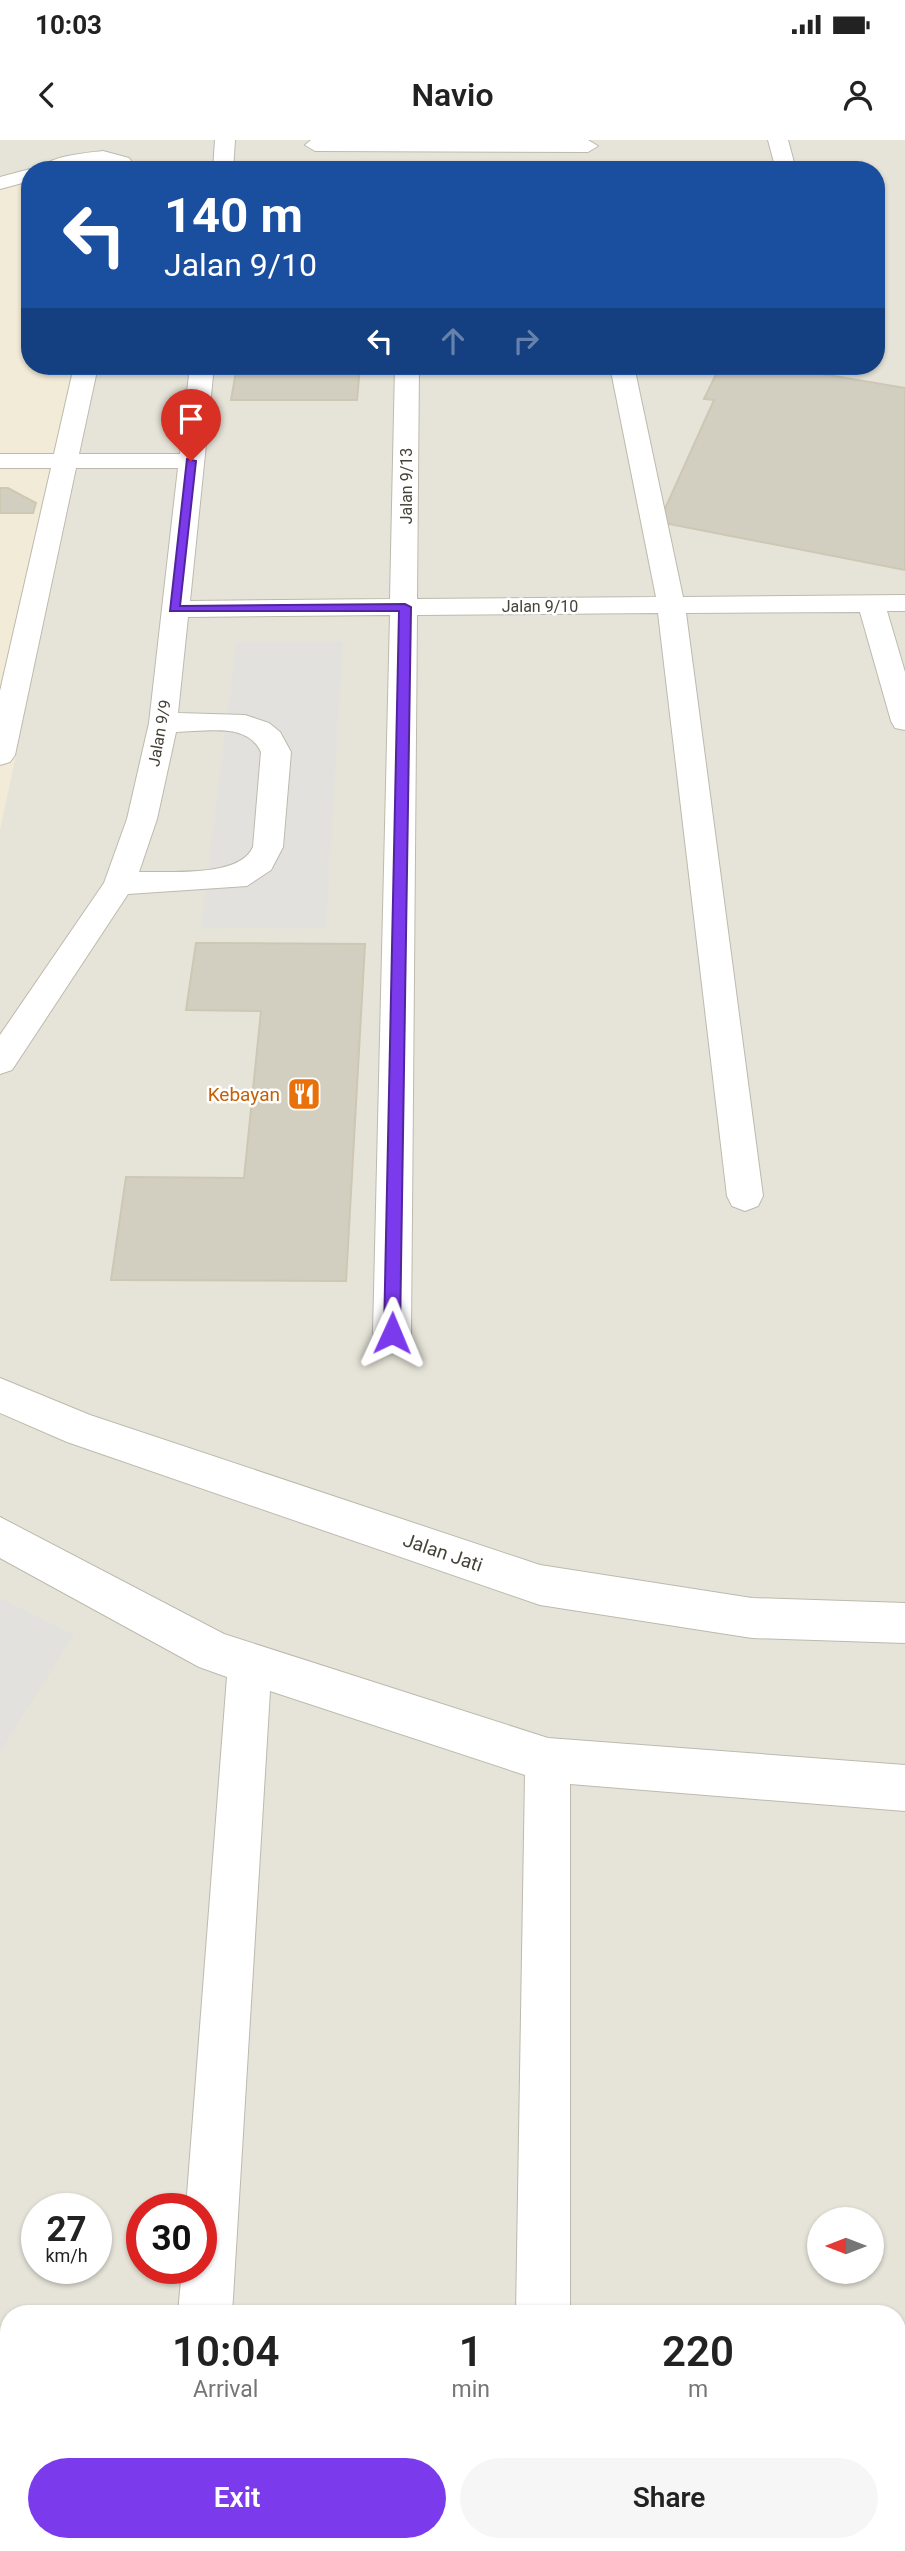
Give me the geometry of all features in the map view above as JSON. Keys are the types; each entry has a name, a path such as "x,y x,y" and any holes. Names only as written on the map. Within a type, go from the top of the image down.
{"street":[{"path":"224,161 225,140"},
{"path":"778,140 784,161"},
{"path":"315,145 588,143 590,161"},
{"path":"86,161 99,158 117,161"},
{"path":"0,183 21,177"},
{"path":"0,754 84,375"},
{"name":"Jalan 9/9","path":"0,1061 84,940 119,884 142,819 163,723 201,375"},
{"name":"Jalan 9/13","path":"392,1333 407,375"},
{"path":"624,375 671,605 744,1196"},
{"path":"0,461 191,461"},
{"path":"871,603 905,720"},
{"name":"Jalan 9/10","path":"174,609 905,603"},
{"path":"119,884 236,878 252,871 263,859 268,847 276,752 273,740 264,730 250,724 163,723"},
{"name":"Jalan Jati","path":"0,1395 81,1430 540,1585 752,1618 905,1623"},
{"path":"0,1536 214,1652 548,1760 905,1788"},
{"path":"206,2305 250,1663"},
{"path":"543,2305 548,1760"}],"shaded area":[{"path":"0,140 905,140 905,2305 0,2305"},
{"path":"88,154 123,155 130,161 61,161"},
{"path":"21,172 21,375 97,375 0,830 0,177"},
{"path":"236,642 343,642 326,928 201,928"},
{"path":"0,1598 74,1635 0,1752"}],"building":[{"path":"235,375 359,375 357,400 231,400"},
{"path":"716,375 828,375 905,388 905,570 659,522 714,400 704,399"},
{"path":"0,488 8,488 36,503 33,513 0,513"},
{"name":"Kebayan","path":"196,943 365,944 346,1281 111,1280 126,1177 244,1178 261,1011 186,1010"}],"place":[{"name":"Kebayan","path":"304,1094"}],"route":[{"path":"191,461 174,609 405,607 392,1333"}]}
